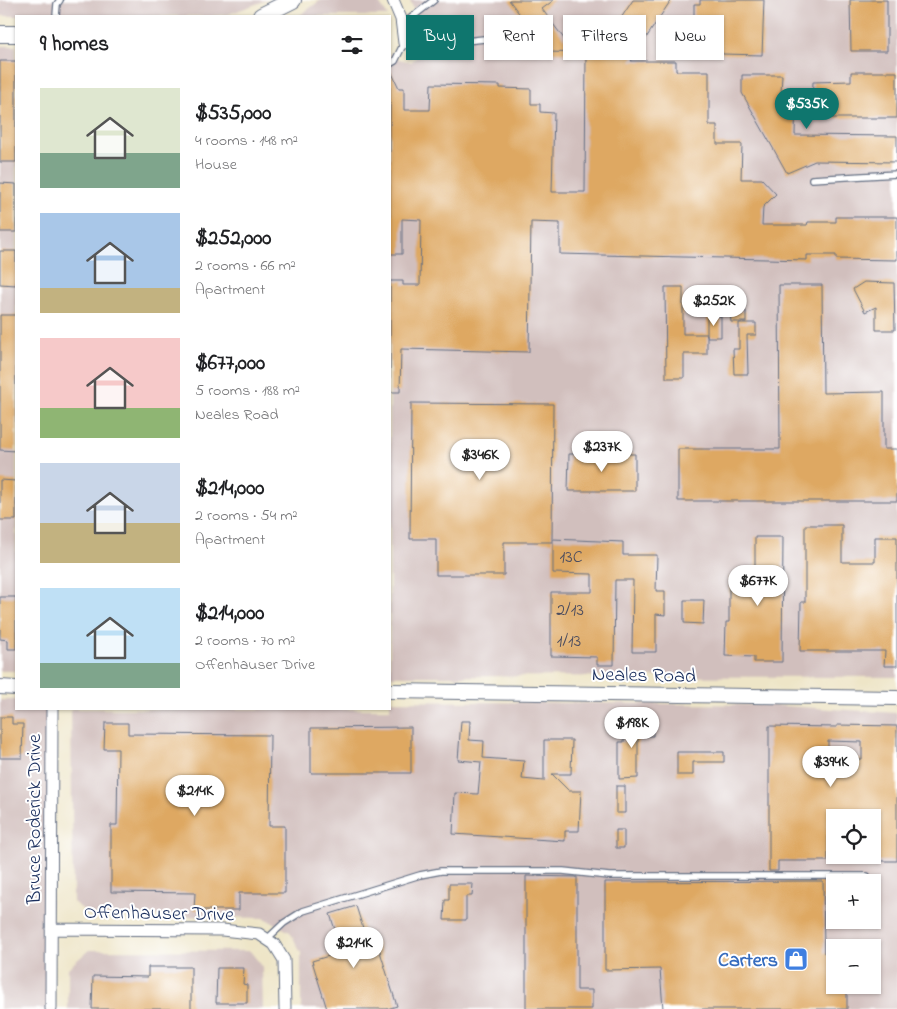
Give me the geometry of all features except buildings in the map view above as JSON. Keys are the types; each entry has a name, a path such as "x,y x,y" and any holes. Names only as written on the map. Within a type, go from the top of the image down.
{"main road":[{"path":"272,14 293,0"},
{"path":"0,34 15,34"}],"street":[{"path":"393,0 402,26 404,43"},
{"path":"0,687 15,688"},
{"name":"Neales Road","path":"391,691 897,698"},
{"name":"Bruce Roderick Drive","path":"51,929 52,710"},
{"path":"51,929 51,1009"},
{"name":"Offenhauser Drive","path":"51,929 222,930 259,934 268,938"},
{"path":"268,938 284,960 285,1009"}],"lane":[{"path":"56,15 57,4 60,0"},
{"path":"402,26 434,0"},
{"path":"391,63 395,61 404,43 428,45 484,39"},
{"path":"812,179 897,174"},
{"path":"268,938 284,922 303,911 388,884 442,871 578,871 608,876 826,876"}],"shaded area":[{"path":"0,0 267,0 229,14 220,15 0,16"},
{"path":"321,0 377,0 387,15 300,15"},
{"path":"410,0 897,0 897,677 391,676 391,53 395,58 411,62 413,60 474,60 474,15 416,15"},
{"path":"0,46 15,46 15,671 0,671"},
{"path":"0,700 15,700 15,710 51,710 50,1009 0,1009"},
{"path":"391,701 768,705 897,713 897,1009 301,1009 301,953 290,932 264,918 89,914 73,902 71,710 391,710"},
{"path":"89,950 250,951 262,966 263,1009 68,1009 68,968"}],"place":[{"name":"Carters","path":"796,959"}]}
